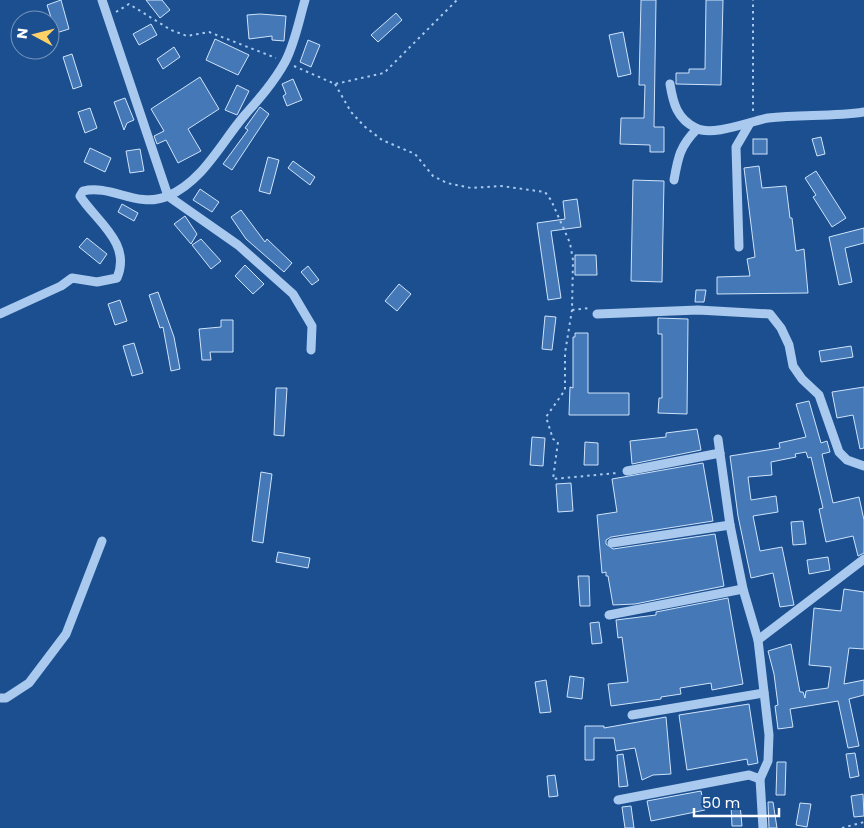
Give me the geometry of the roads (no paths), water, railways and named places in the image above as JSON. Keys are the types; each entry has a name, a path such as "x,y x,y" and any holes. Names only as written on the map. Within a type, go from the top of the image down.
{"street":[{"path":"102,0 168,196 238,245 293,294 312,326 311,350"},
{"path":"0,314 61,286 72,278 97,282 117,278 121,270 119,249 106,225 80,196 83,191 91,189 106,191 146,201 168,196 194,179 264,94 286,61 305,0"},
{"path":"670,84 673,105 685,121 697,130 729,128 767,118 836,116 864,112"},
{"path":"739,247 736,147 750,123"},
{"path":"674,180 678,155 686,141 697,130"},
{"path":"597,314 698,310 770,314 781,328 790,345 793,366 802,379 819,395 839,452 847,460 864,466"},
{"path":"718,439 730,525 743,589 758,640 769,735 768,761 760,778 763,828"},
{"path":"627,471 720,453"},
{"path":"612,543 730,525"},
{"path":"0,698 6,698 29,683 66,634 102,541"},
{"path":"758,640 864,559"},
{"path":"610,615 743,589"},
{"path":"632,715 764,693"},
{"path":"618,800 749,775 760,778"}]}
